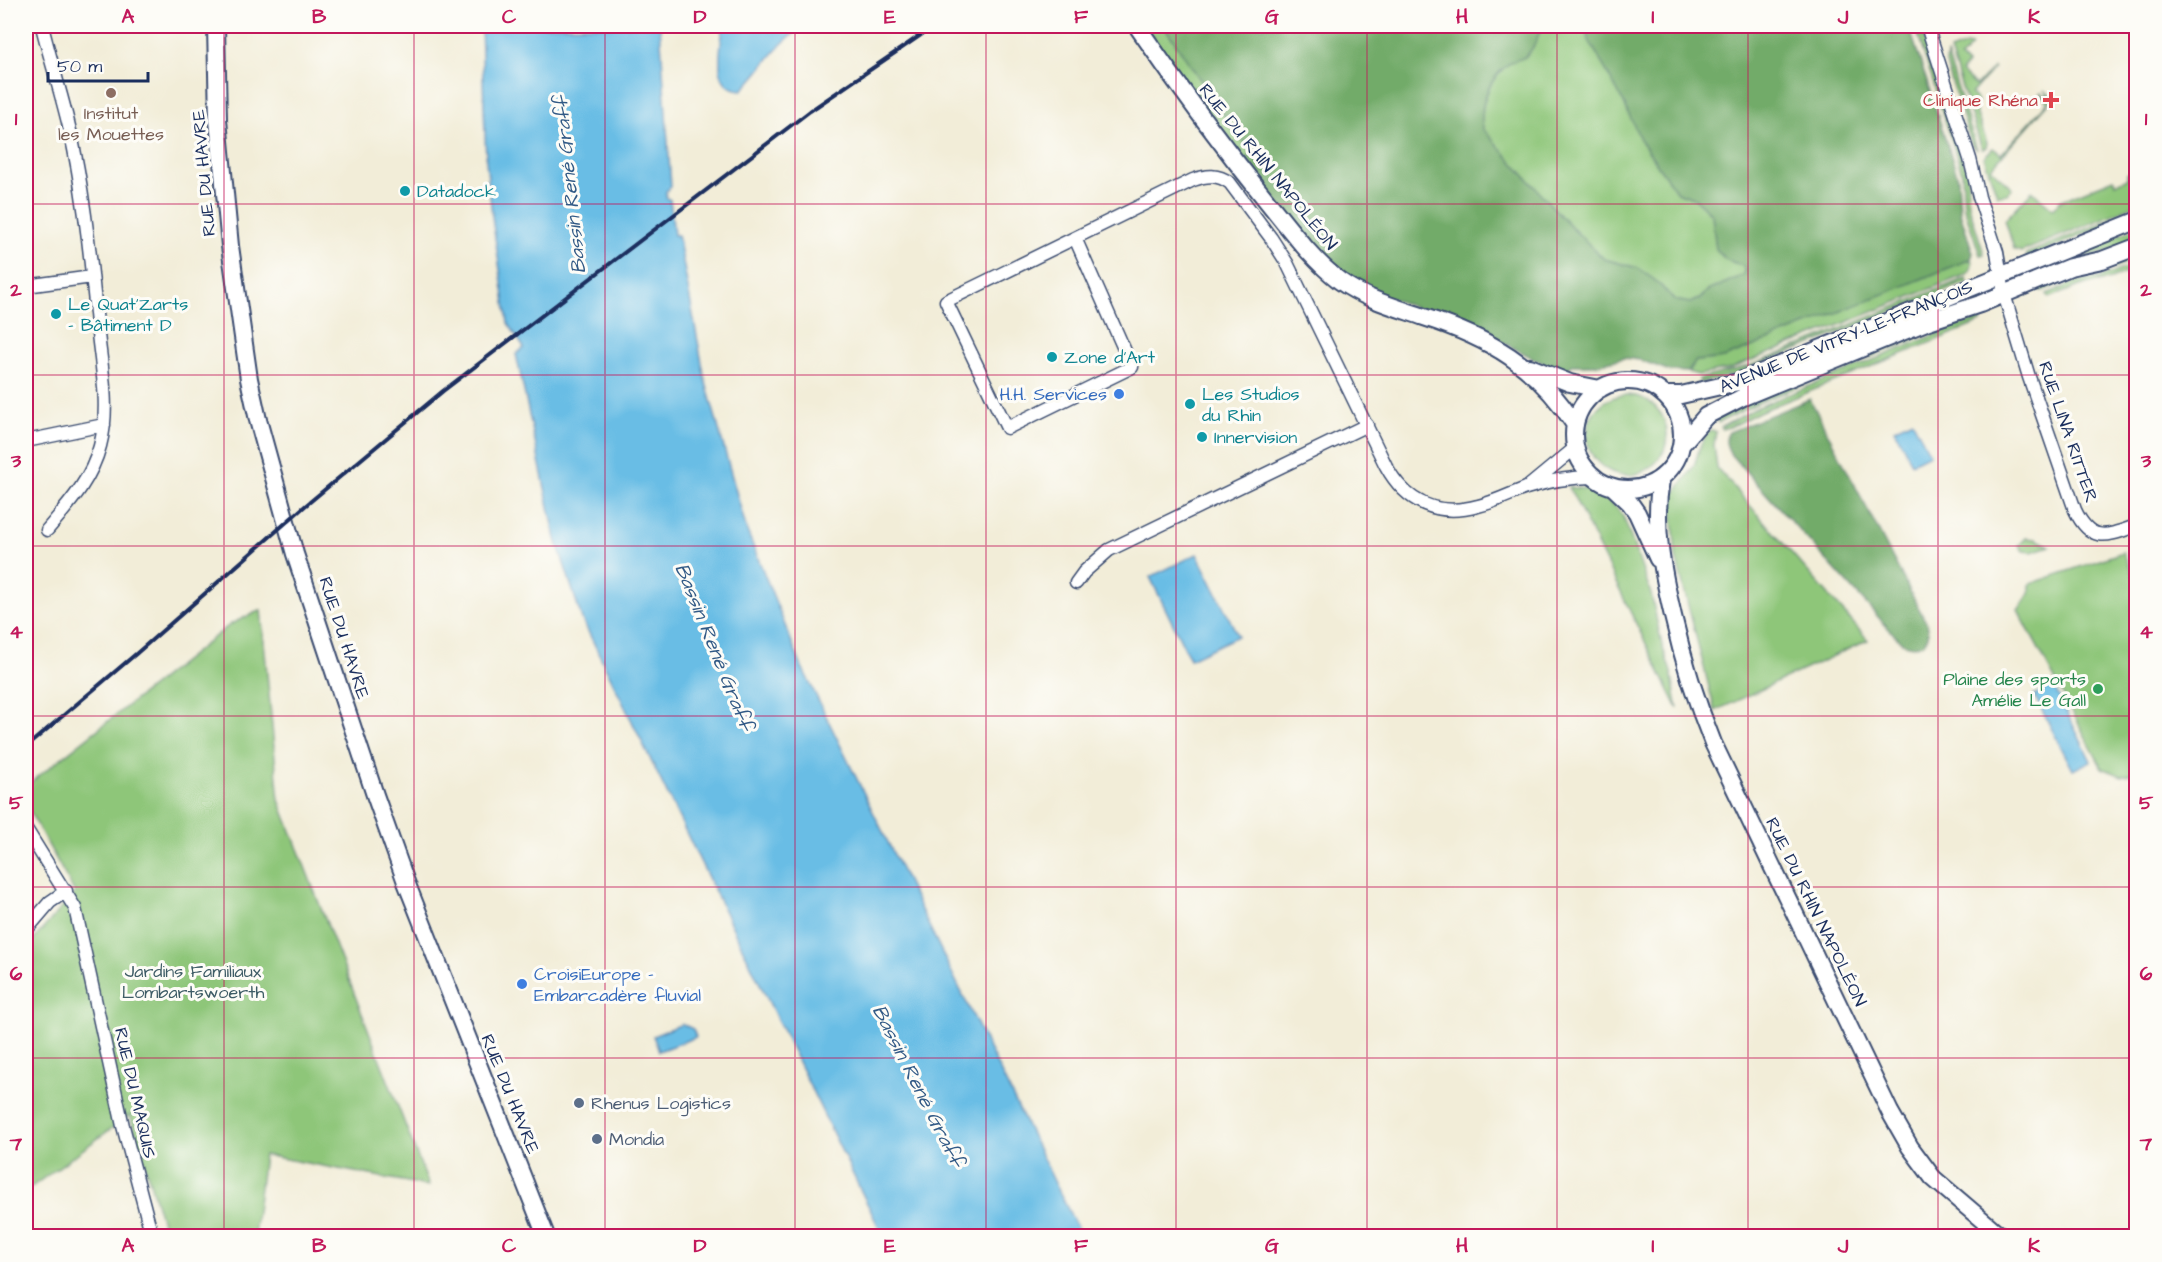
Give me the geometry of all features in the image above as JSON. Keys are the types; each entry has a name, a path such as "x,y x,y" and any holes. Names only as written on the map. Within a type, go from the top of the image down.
{"main road":[{"name":"RUE DU HAVRE","path":"216,26 218,120 230,246 249,379 261,431 295,554 375,795 415,904 546,1236"},
{"name":"RUE DU RHIN NAPOLÉON","path":"1137,26 1174,81 1235,161 1294,234 1326,270 1341,282 1360,293 1464,331 1500,349 1523,364 1570,383 1600,389"},
{"name":"AVENUE DE VITRY-LE-FRANÇOIS","path":"1665,395 1681,395 1738,382 2136,221"},
{"name":"AVENUE DE VITRY-LE-FRANÇOIS","path":"1681,445 1706,416 1728,404 1926,322 2070,267 2102,260 2136,247"},
{"name":"RUE DU RHIN NAPOLÉON","path":"1523,364 1567,412 1575,425"},
{"path":"1633,382 1650,386 1665,395 1680,418 1683,436 1672,467 1661,479 1638,489 1613,487 1593,477 1582,464 1575,448 1575,425 1584,404 1600,389 1616,383 1633,382"},
{"name":"RUE DU RHIN NAPOLÉON","path":"1661,479 1657,508 1660,565 1683,659 1697,704 1713,743 1890,1112 1910,1147 1933,1178 2001,1236"},
{"name":"RUE DU RHIN NAPOLÉON","path":"1613,487 1630,503 1660,565"}],"street":[{"path":"42,26 75,152 92,277 105,406 100,446 91,471 74,498 47,530"},
{"path":"1927,26 1997,252 2004,294"},
{"path":"1075,238 1132,367 1007,428 946,301 1193,180 1212,176 1222,177 1230,183 1287,263 1386,466 1405,492 1426,505 1449,510 1465,509 1569,478 1593,477"},
{"path":"26,286 92,277"},
{"name":"RUE LINA RITTER","path":"2004,294 2034,394 2081,524 2100,536 2136,526"},
{"path":"26,441 104,425"},
{"path":"1076,583 1084,572 1108,550 1367,425"},
{"path":"1526,489 1575,448"},
{"name":"RUE DU MAQUIS","path":"26,829 75,908 123,1126 152,1236"},
{"path":"26,930 50,902 66,891"}],"green space":[{"path":"1144,26 1164,26 1235,131 1253,151 1244,162"},
{"path":"1164,26 1542,26 1530,52 1502,69 1491,84 1482,111 1483,129 1566,222 1604,259 1638,268 1657,282 1674,300 1690,303 1700,299 1707,291 1744,275 1745,271 1743,266 1725,259 1716,249 1712,214 1694,198 1677,192 1640,139 1584,26 1909,26 1958,178 1960,212 1973,253 1971,259 1724,358 1696,361 1688,372 1670,371 1640,360 1624,358 1595,365 1572,365 1564,374 1465,323 1421,310 1372,291 1350,280 1332,266 1244,162 1253,151 1235,131"},
{"path":"1542,26 1584,26 1640,139 1677,192 1694,198 1712,215 1716,249 1725,259 1743,266 1744,275 1707,291 1700,299 1690,303 1675,300 1657,282 1638,268 1604,259 1566,222 1483,129 1484,102 1491,84 1510,63 1523,58 1530,52"},
{"path":"1915,26 1920,26 1967,172 1969,206 1984,254 1980,255 1964,207 1962,173"},
{"path":"1966,45 1971,46 1960,58 1967,65 1961,72 1976,86 1994,67 1971,94 1978,101 1975,109 1987,143 1982,149 1950,51"},
{"path":"1947,54 1977,150 1972,145 1946,64"},
{"path":"2044,90 2054,97 1991,168 2012,188 2007,194 1997,195 1984,157 1993,148 2001,154 2048,102 2040,94 2045,96 2048,93"},
{"path":"2136,170 2136,205 2021,252 2014,249 2005,220 2032,191 2053,209 2060,201 2114,179 2116,183 2128,178 2127,174"},
{"path":"2136,209 2136,213 2027,258 2026,254"},
{"path":"2136,228 2136,238 2108,251 2067,261 2065,257"},
{"path":"2136,253 2136,259 2100,273 2073,279 2042,291 2038,288 2075,273"},
{"path":"1971,259 1972,267 1967,274 1730,369 1698,375 1688,372 1696,361 1724,358"},
{"path":"2136,264 2136,269 2111,279 2080,286 2049,298 2047,294 2075,282 2099,278"},
{"path":"1966,278 1968,282 1733,375 1700,383 1699,379 1750,366"},
{"path":"1977,312 1978,316 1951,324 1762,401 1718,423 1716,418 1734,409 1929,328"},
{"path":"1980,319 1981,322 1759,412 1730,427 1722,429 1721,427 1758,407 1954,327"},
{"path":"1627,395 1642,398 1655,407 1664,420 1667,435 1664,450 1655,463 1642,472 1627,475 1612,472 1599,463 1590,450 1587,435 1590,420 1599,407 1612,398"},
{"path":"1810,399 1927,624 1928,637 1921,644 1910,646 1899,640 1728,449 1726,441 1729,432"},
{"path":"1712,430 1716,432 1714,445 1717,468 1868,640 1715,711 1676,558 1672,508 1674,496 1690,473 1704,437"},
{"path":"1569,487 1586,489 1601,496 1616,507 1624,518 1651,594 1678,709"},
{"path":"2026,538 2036,539 2050,546 2032,552 2023,551 2019,545"},
{"name":"Plaine des sports Amélie Le Gall","path":"2123,552 2136,582 2136,773 2122,776 2102,768 2018,610 2030,593 2030,584"},
{"name":"Jardins Familiaux Lombartswoerth","path":"261,610 279,800 429,1186 264,1155 254,1236 166,1236 130,1115 26,1191 26,948 75,893 26,805 26,786 231,624"}],"water":[{"name":"Bassin René Graff","path":"481,26 660,26 671,187 666,191 666,197 670,200 674,235 678,235 705,379 747,531 801,665 1081,1236 883,1236 582,619 556,539 516,354 524,348 508,323 486,161"},
{"path":"723,26 809,26 798,31 780,46 742,90 732,88 721,75"},
{"path":"1912,420 1930,454 1912,463 1894,429"},
{"path":"1197,554 1238,636 1190,659 1150,577"},
{"path":"2053,685 2091,761 2073,770 2034,695"},
{"path":"682,1024 693,1029 696,1037 659,1051 653,1036"}],"railway":[{"path":"26,747 305,506 443,391 810,111 934,26"}],"place":[{"name":"Institut les Mouettes","path":"111,93"},
{"name":"Clinique Rhéna","path":"2051,100"},
{"name":"Datadock","path":"405,191"},
{"name":"Le Quat'Zarts - Bâtiment D","path":"56,314"},
{"name":"Zone d'Art","path":"1052,357"},
{"name":"H.H. Services","path":"1119,394"},
{"name":"Les Studios du Rhin","path":"1190,404"},
{"name":"Innervision","path":"1202,437"},
{"name":"Plaine des sports Amélie Le Gall","path":"2098,689"},
{"name":"CroisiEurope - Embarcadère fluvial","path":"522,984"},
{"name":"Rhenus Logistics","path":"579,1103"},
{"name":"Mondia","path":"597,1139"}]}
